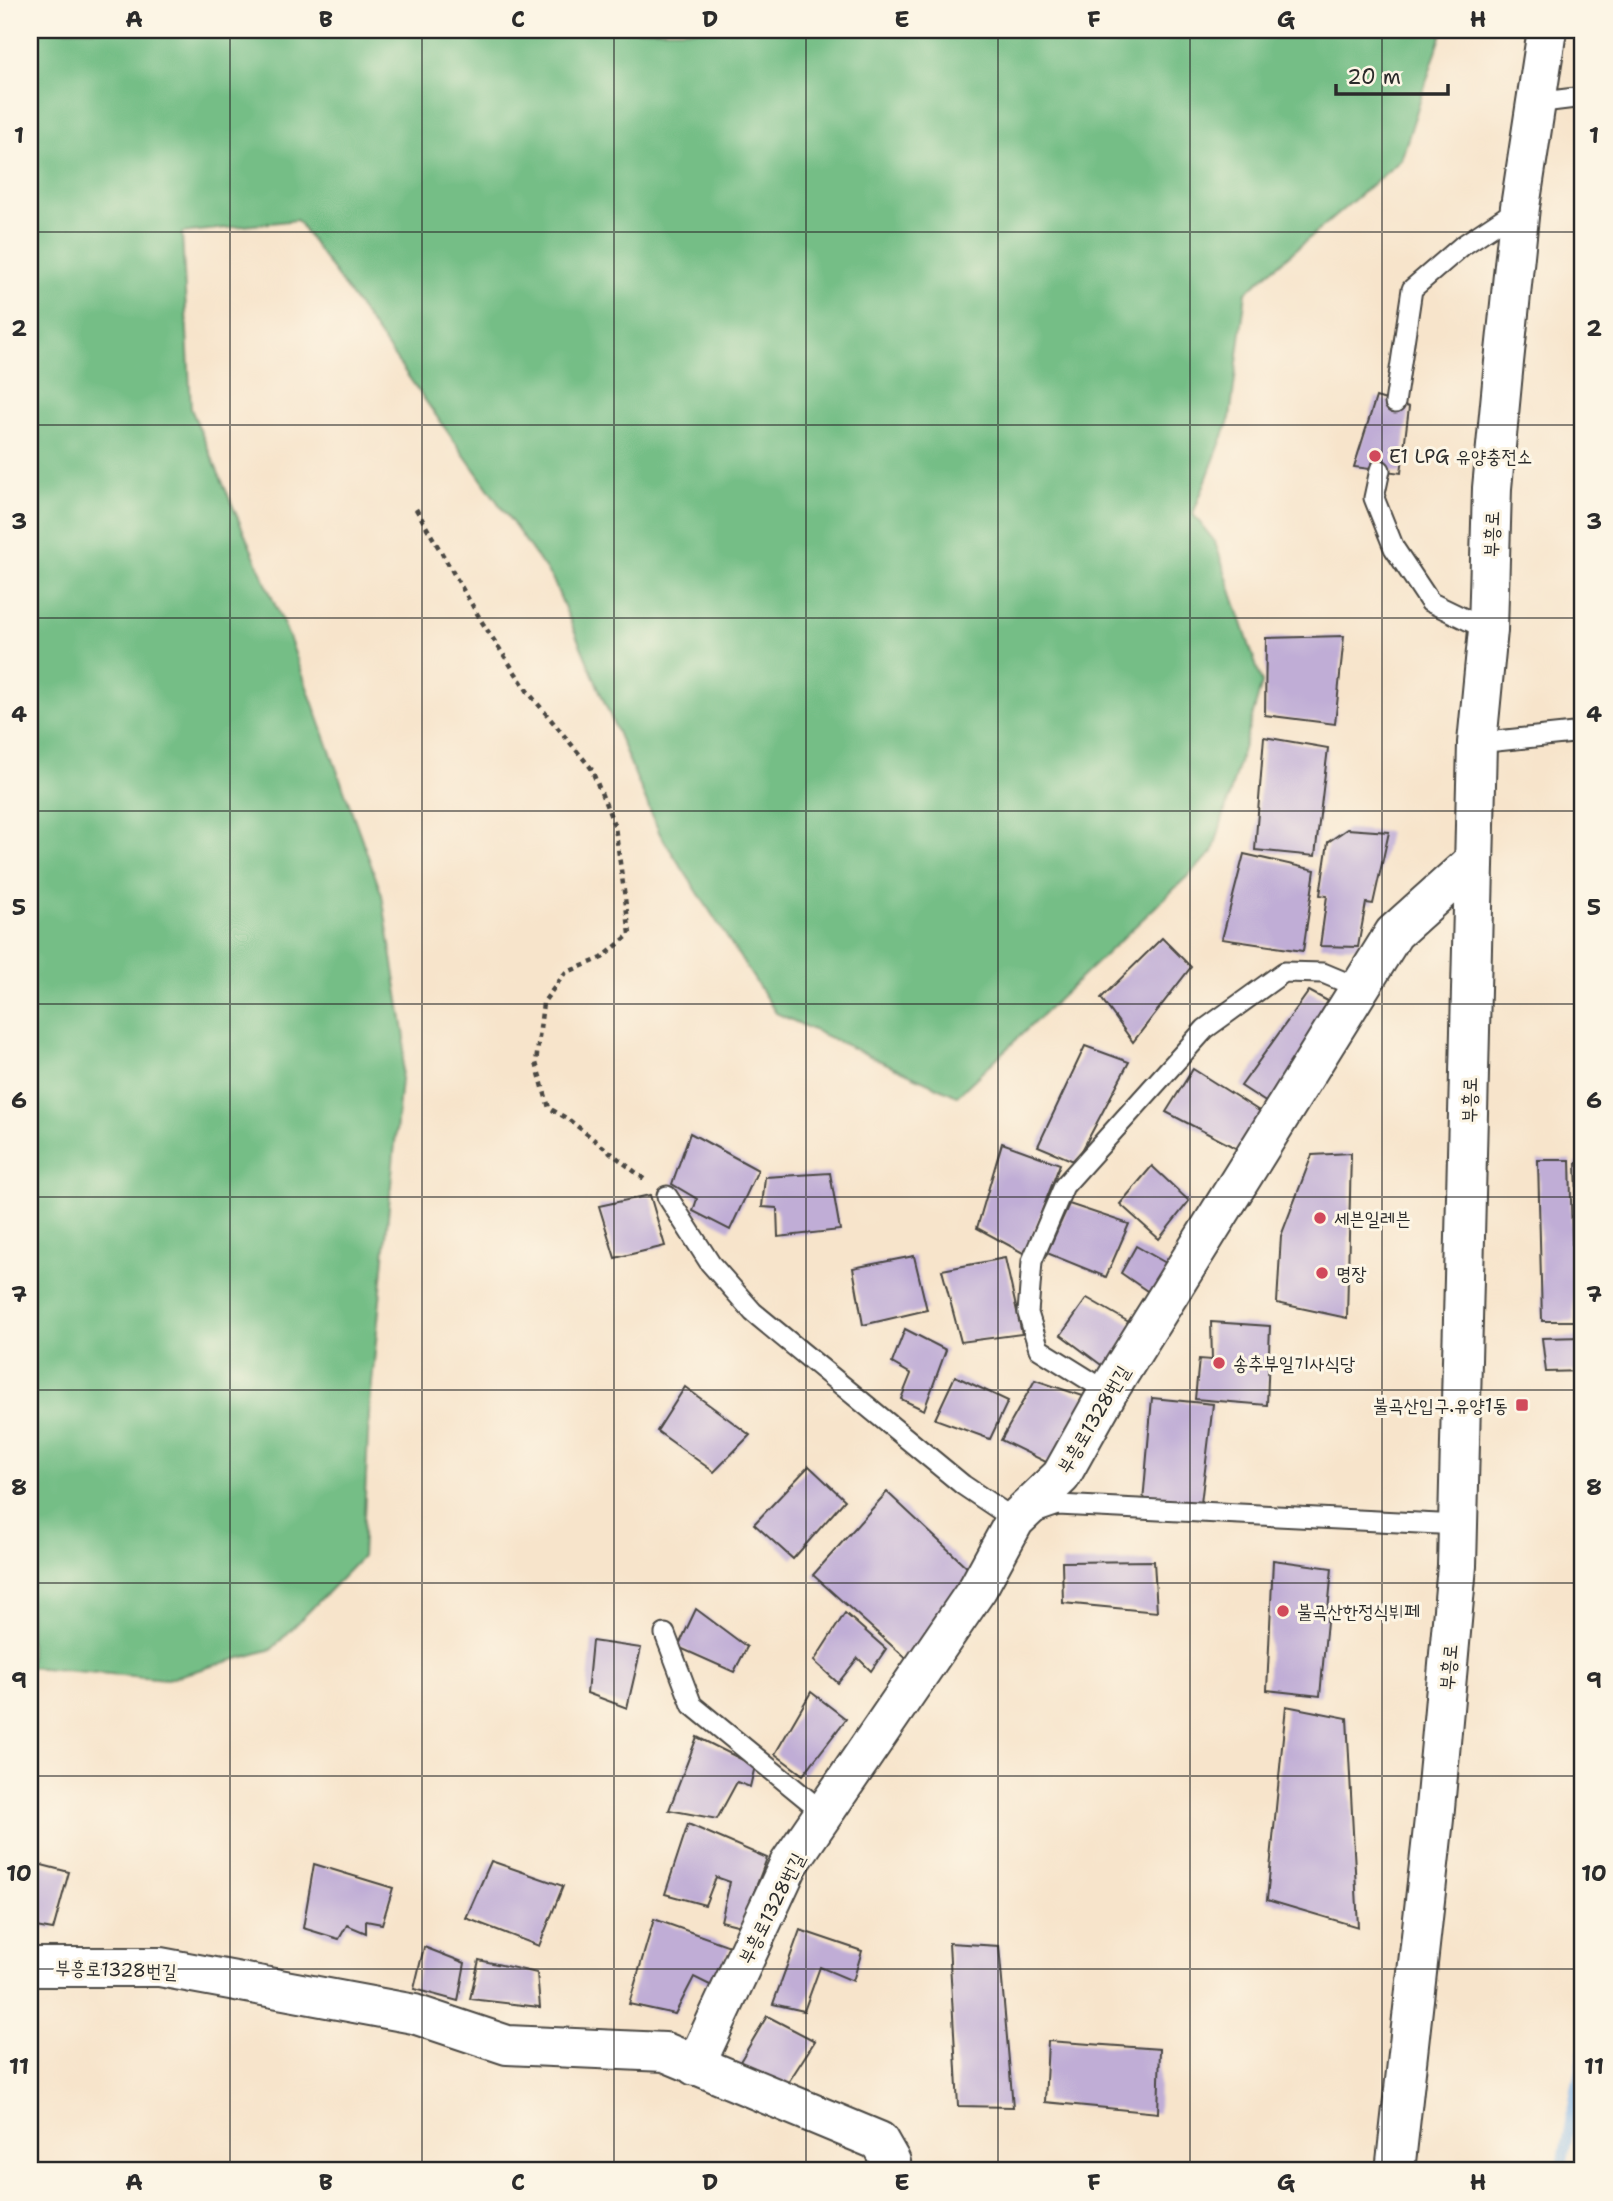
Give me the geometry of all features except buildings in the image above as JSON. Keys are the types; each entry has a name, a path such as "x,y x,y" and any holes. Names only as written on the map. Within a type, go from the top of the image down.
{"street":[{"name":"부흥로","path":"1395,2171 1434,1819 1459,1525 1477,743 1488,631 1492,488 1520,207 1546,30"},
{"name":"부흥로1328번길","path":"695,2066 789,1864 978,1588 1015,1520 1061,1476 1108,1392 1394,933 1474,861"},
{"name":"부흥로1328번길","path":"30,1967 160,1967 415,2014 507,2045 665,2052 880,2141 891,2162 892,2171"}],"lane":[{"path":"1535,103 1583,97"},
{"path":"1395,403 1412,289 1462,246 1520,207"},
{"path":"1380,470 1374,498 1394,548 1430,602 1488,631"},
{"path":"1477,743 1582,732"},
{"path":"1108,1392 1039,1349 1028,1313 1032,1261 1064,1186 1205,1029 1284,972 1323,973 1359,988"},
{"path":"667,1196 710,1263 753,1312 963,1485 1015,1520 1058,1505 1459,1525"},
{"path":"665,1634 692,1705 824,1813"}],"path":[{"path":"416,509 482,622 528,692 591,768 615,828 629,933 602,958 565,973 543,1003 536,1063 549,1108 568,1119 667,1196"}],"green space":[{"path":"30,30 1443,30 1401,160 1246,292 1230,418 1193,514 1215,542 1262,683 1213,852 957,1096 776,1013 660,834 553,580 297,220 182,233 191,409 289,637 382,895 405,1038 369,1415 362,1557 272,1649 167,1679 30,1667"}],"waterway":[{"path":"1561,2171 1583,2052"}],"place":[{"name":"E1 LPG 유양충전소","path":"1375,456"},
{"name":"세븐일레븐","path":"1320,1218"},
{"name":"명장","path":"1322,1273"},
{"name":"송추부일기사식당","path":"1219,1363"},
{"name":"불곡산입구.유양1동","path":"1522,1405"},
{"name":"불곡산한정식뷔페","path":"1283,1611"}]}
